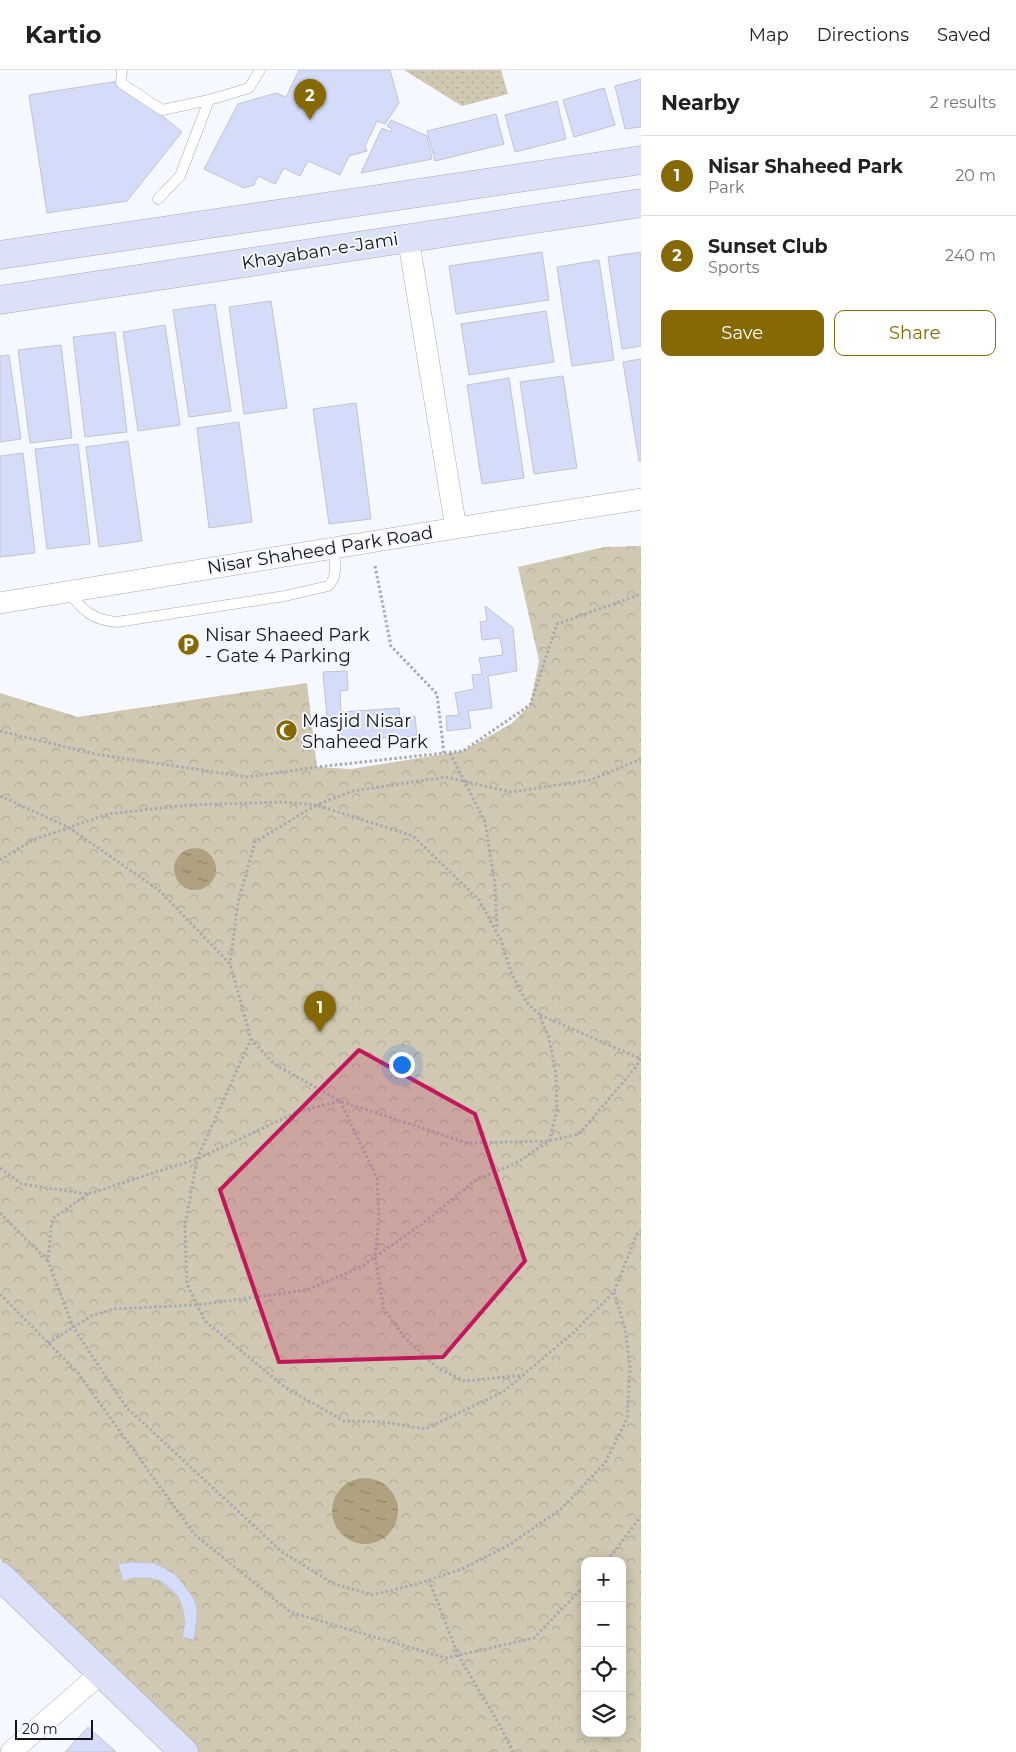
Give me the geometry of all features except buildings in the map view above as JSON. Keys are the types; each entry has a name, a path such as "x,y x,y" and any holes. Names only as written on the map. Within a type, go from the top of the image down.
{"main road":[{"path":"0,255 641,160"},
{"name":"Khayaban-e-Jami","path":"0,300 641,203"},
{"path":"0,1576 184,1752"}],"street":[{"path":"408,237 456,528"},
{"name":"Nisar Shaheed Park Road","path":"0,603 456,528 641,500"},
{"path":"11,1752 102,1672"}],"lane":[{"path":"122,70 121,82 162,110 209,100 249,88 260,70"},
{"path":"158,199 180,176 209,100"},
{"path":"68,592 81,608 94,617 104,621 117,622 276,598 328,586 335,577 334,548"}],"path":[{"path":"373,542 376,574 391,646 438,694 444,754"},
{"path":"0,731 95,754 248,777 317,767 463,751 530,705 557,624 641,594"},
{"path":"450,753 485,822 495,885 497,932"},
{"path":"0,860 33,840 108,814 188,805 282,802 316,805 414,836 479,900 497,932 511,972 526,1002 539,1014 641,1058 579,1134 549,1141 467,1143 340,1101 274,1064 251,1039 230,964 238,902 256,842 316,805 353,791 446,777 511,792 591,780 641,760"},
{"path":"0,796 68,827 160,891 230,964"},
{"path":"48,1343 93,1315 114,1310 197,1305 307,1290 361,1267 422,1223 476,1180 516,1163 549,1141 557,1111 556,1074 549,1038 539,1014"},
{"path":"251,1039 197,1159 186,1226 187,1284 205,1321 286,1388 344,1421 384,1422 425,1429 503,1392 574,1332 614,1292 637,1234 641,1231"},
{"path":"48,1261 52,1219 88,1194 197,1159 297,1112 340,1101"},
{"path":"340,1101 376,1178 379,1220 375,1257 384,1310 404,1337 439,1368 465,1381 524,1374"},
{"path":"0,1168 22,1184 88,1194"},
{"path":"0,1213 48,1261 73,1327 126,1407 281,1551 332,1583 372,1595 462,1569 509,1545 561,1508 605,1463 627,1419 630,1367 625,1328 614,1292"},
{"path":"0,1294 78,1373 194,1534 290,1612 446,1658 534,1638 581,1589"},
{"path":"610,1557 641,1516"},
{"path":"429,1580 458,1656 499,1724 513,1752"}],"highlighted area":[{"path":"359,1050 475,1114 525,1261 443,1357 279,1362 220,1190"}],"green space":[{"path":"404,70 501,70 508,94 462,106"},
{"path":"641,546 641,1750 640,1752 197,1752 0,1559 0,693 78,717 307,683 317,767 351,769 463,751 511,724 530,705 539,661 518,567 604,547"}],"water":[{"path":"191,848 199,848 210,854 216,869 210,884 199,890 191,890 180,884 174,873 174,865 180,854"},
{"path":"371,1478 389,1487 396,1498 398,1511 396,1524 389,1535 378,1542 359,1544 341,1535 334,1524 332,1505 341,1487 352,1480"}],"place":[{"name":"Sunset Club","path":"310,120"},
{"name":"Nisar Shaeed Park - Gate 4 Parking","path":"189,645"},
{"name":"Masjid Nisar Shaheed Park","path":"286,731"},
{"name":"Nisar Shaheed Park","path":"320,1032"}]}
